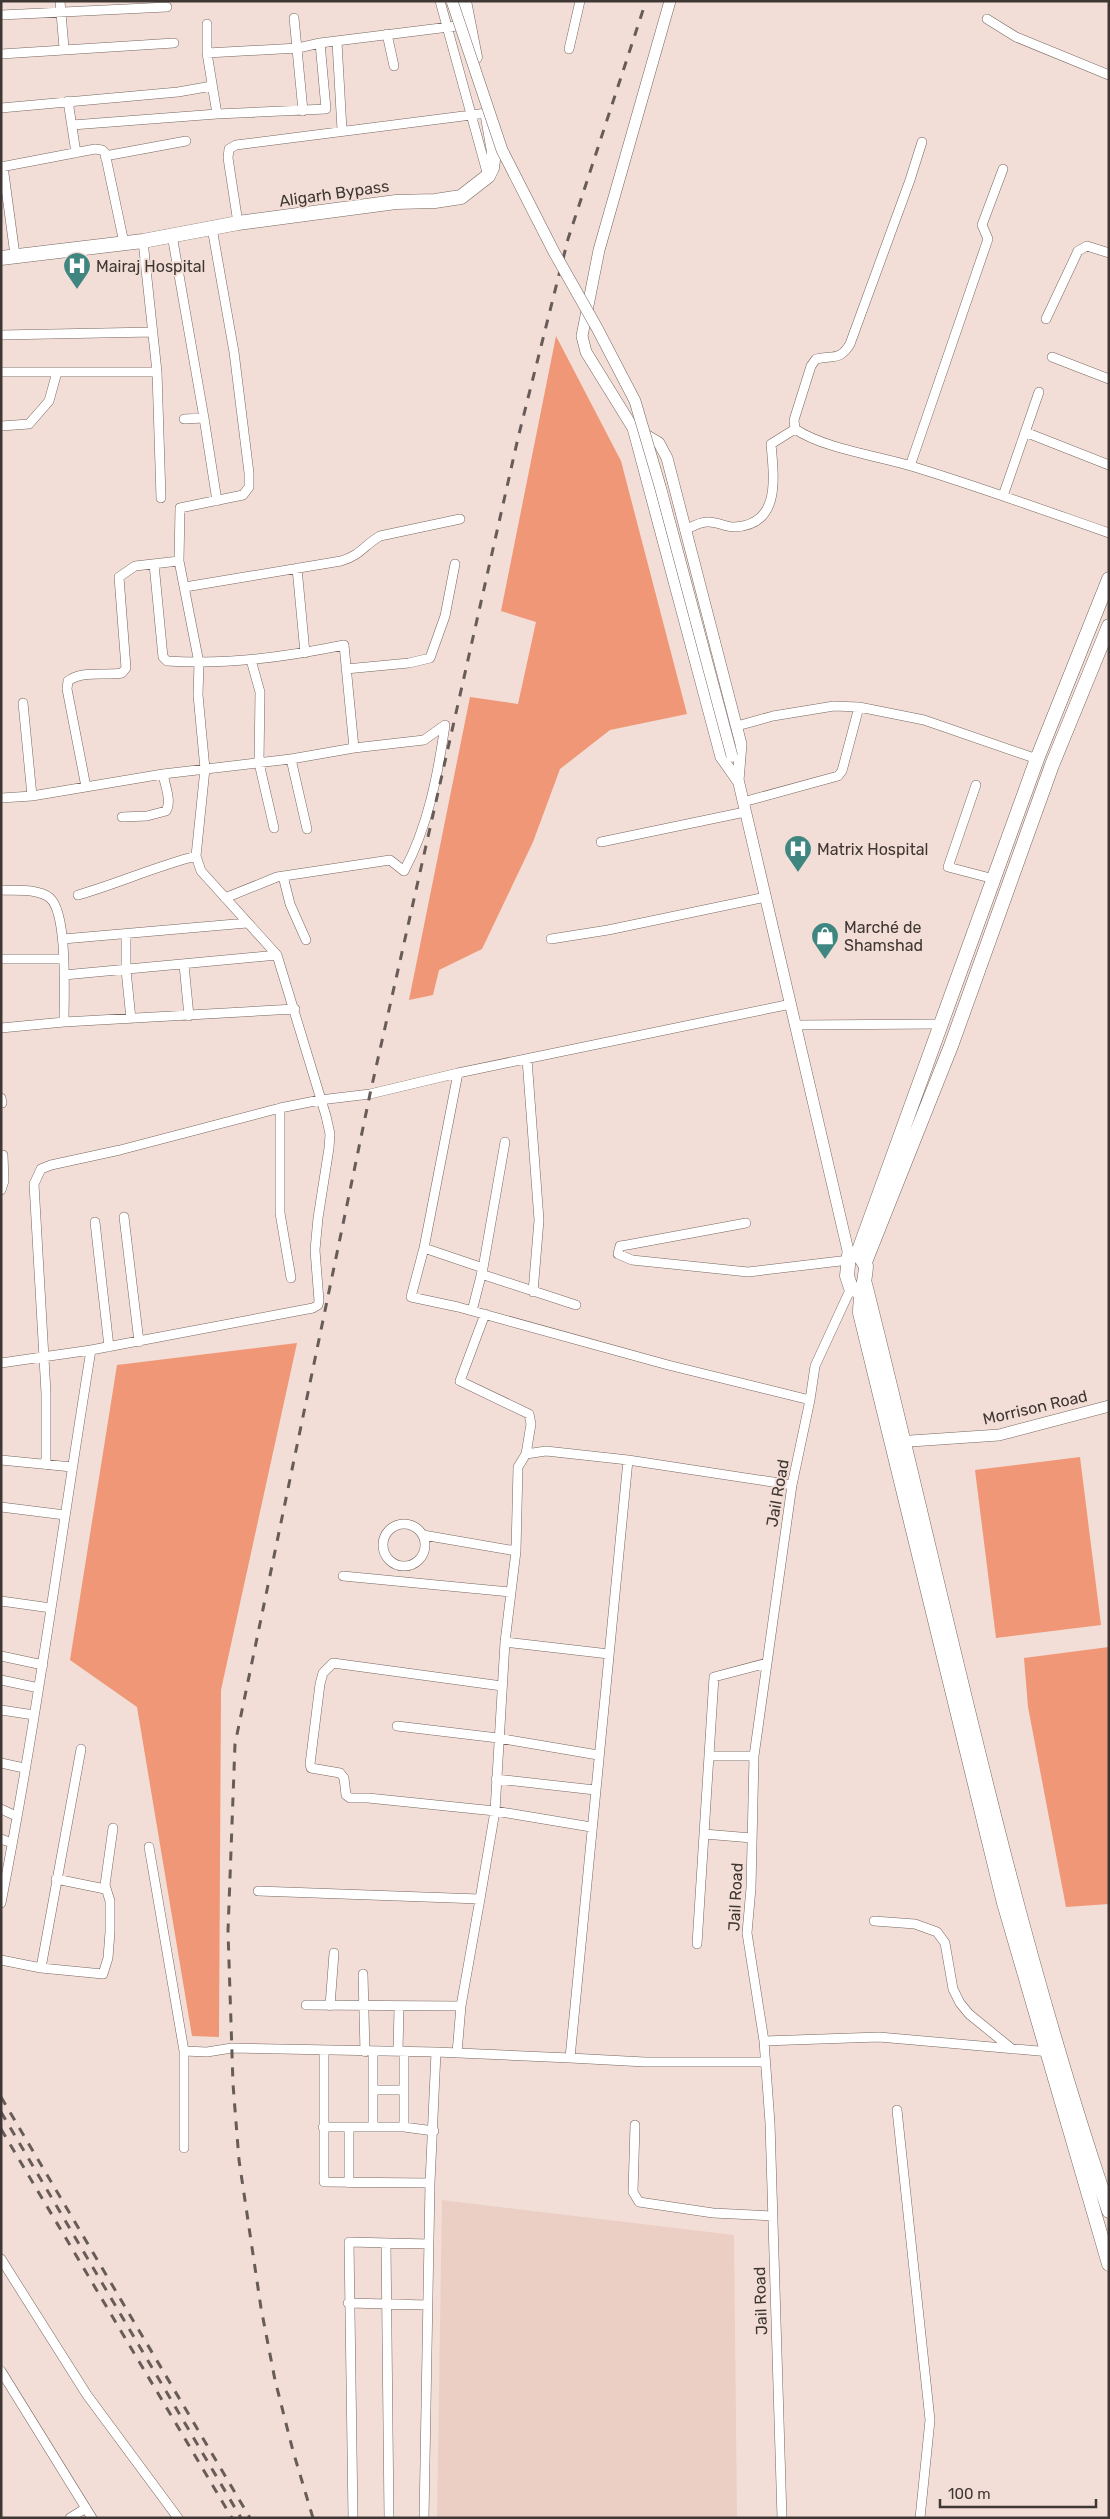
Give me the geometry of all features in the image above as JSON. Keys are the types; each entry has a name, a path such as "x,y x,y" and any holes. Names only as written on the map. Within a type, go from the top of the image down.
{"main road":[{"name":"Aligarh Bypass","path":"8,257 143,241 212,228 396,202 435,201 461,197 488,176 492,168 494,152 480,115 464,1"},
{"path":"1109,579 1037,759 942,1024 848,1276 859,1288 860,1313 899,1442 1093,2211 1109,2264"},
{"path":"855,1258 951,1046 1052,765 1109,626"},
{"path":"1054,2052 1108,2210"}],"street":[{"path":"60,1 64,48"},
{"path":"238,224 228,158 229,149 236,145 342,130 480,115 440,1"},
{"path":"452,1 502,150 554,252 598,328 635,401 660,486 732,756 791,1004 855,1258 748,1272 624,1259 618,1254 620,1246 746,1223"},
{"path":"569,49 580,1"},
{"path":"670,1 599,250 582,336 586,352 633,428 721,757 738,781"},
{"path":"1,16 167,7"},
{"path":"294,18 303,111"},
{"path":"987,19 1016,37 1109,75"},
{"path":"207,24 207,53 217,114"},
{"path":"207,53 298,48 320,43 468,24"},
{"path":"387,34 394,66"},
{"path":"337,42 342,130"},
{"path":"1,54 64,48 174,43"},
{"path":"72,125 217,114 326,109 320,43"},
{"path":"1,108 178,92 212,86"},
{"path":"68,101 76,153"},
{"path":"105,156 186,141"},
{"path":"922,142 850,344 845,353 838,357 816,359 811,366 794,420 796,429 804,435 828,443 910,466 1109,533"},
{"path":"8,257 2,166 100,150 105,156 124,243"},
{"path":"910,466 988,238 982,225 1002,169"},
{"path":"1,1363 44,1359 109,1348 318,1305 315,1250 330,1134 295,1009 277,955 202,871 196,856 205,769 198,695 199,663 179,561 180,508 243,495 249,488 249,473 234,352 212,228"},
{"path":"172,235 217,501"},
{"path":"143,241 157,372 161,498"},
{"path":"1046,319 1078,251 1087,246 1109,253"},
{"path":"1,335 153,332"},
{"path":"1052,357 1109,379"},
{"path":"1,372 157,372"},
{"path":"1,426 29,424 49,401 57,372"},
{"path":"1003,496 1039,392"},
{"path":"184,420 204,418"},
{"path":"633,428 659,443 667,458 741,744 738,781"},
{"path":"685,530 707,522 733,527 754,524 767,509 775,488 771,444 796,429"},
{"path":"1025,432 1109,466"},
{"path":"185,588 354,558 370,542 380,536 460,519"},
{"path":"86,787 67,689 68,681 73,677 122,672 126,668 119,577 125,571 135,566 179,561"},
{"path":"154,564 163,656 167,661 199,663 251,660 305,653 344,645 354,748"},
{"path":"346,669 409,663 430,658 444,616 455,564"},
{"path":"296,568 305,653"},
{"path":"251,660 260,692 259,762 274,828"},
{"path":"23,703 32,796"},
{"path":"736,726 790,713 834,706 859,707 924,720 1037,759"},
{"path":"600,842 744,807 838,776 842,772 859,707"},
{"path":"1,798 32,796 163,774 291,759 354,748 424,740 445,725 440,758 418,845 404,871 390,860 283,876 225,898"},
{"path":"291,759 307,829"},
{"path":"122,817 166,811 169,806 163,774"},
{"path":"976,785 948,867 994,879"},
{"path":"78,895 158,866 196,856"},
{"path":"283,876 290,904 306,940"},
{"path":"1,890 39,892 51,899 57,912 63,940 64,1022"},
{"path":"551,939 608,930 766,897"},
{"path":"63,940 248,922"},
{"path":"126,934 126,970 131,1019"},
{"path":"64,975 277,955"},
{"path":"1,959 63,959"},
{"path":"184,965 189,1016"},
{"path":"46,1465 46,1393 34,1184 41,1169 280,1108 320,1100 370,1094 458,1073 791,1004"},
{"path":"1,1028 64,1022 295,1009"},
{"path":"797,1025 942,1024"},
{"path":"527,1059 539,1220 533,1292"},
{"path":"458,1073 424,1248 411,1297 485,1314 668,1365 810,1400"},
{"path":"1,1098 2,1103"},
{"path":"280,1108 280,1213 291,1278"},
{"path":"472,1311 482,1271 505,1142"},
{"path":"1,1190 4,1181 2,1155"},
{"path":"124,1217 140,1342"},
{"path":"95,1222 109,1348"},
{"path":"424,1248 533,1292 576,1305"},
{"name":"Jail Road","path":"782,2518 773,2216 766,2062 747,1933 754,1756 792,1485 810,1400 815,1366 859,1288"},
{"path":"457,2053 461,2006 495,1811 505,1642 516,1551 518,1467 526,1454 531,1424 529,1414 460,1381 485,1314"},
{"path":"1,1903 44,1666 51,1608 91,1350"},
{"name":"Morrison Road","path":"899,1442 999,1435 1109,1406"},
{"path":"526,1454 546,1451 628,1460 792,1485"},
{"path":"1,1460 72,1467"},
{"path":"570,2058 628,1460"},
{"path":"1,1507 65,1515"},
{"path":"423,1535 424,1552 413,1564 397,1565 385,1554 384,1538 394,1526 411,1525 423,1535 516,1551"},
{"path":"343,1576 511,1592"},
{"path":"1,1601 51,1608"},
{"path":"505,1642 609,1654"},
{"path":"1,1656 44,1666"},
{"path":"502,1686 333,1663 323,1673 320,1684 311,1768 340,1773 344,1778 346,1795 350,1798 368,1798 495,1811 591,1827"},
{"path":"697,1944 714,1677 767,1663"},
{"path":"1,1680 40,1688"},
{"path":"1,1710 34,1715"},
{"path":"396,1726 498,1738 598,1755"},
{"path":"41,1968 81,1749"},
{"path":"709,1756 754,1756"},
{"path":"1,1763 24,1768"},
{"path":"496,1779 595,1790"},
{"path":"1,1809 16,1816"},
{"path":"1,1960 41,1968 103,1974 108,1958 110,1932 110,1901 106,1889 113,1828"},
{"path":"704,1834 752,1838"},
{"path":"1,1839 12,1843"},
{"path":"149,1847 184,2051 184,2148"},
{"path":"56,1879 106,1889"},
{"path":"258,1891 480,1899"},
{"path":"874,1921 915,1924 937,1932 945,1943 953,1989 960,2003 969,2014 1013,2049"},
{"path":"330,2006 334,1953"},
{"path":"363,1974 364,2007 373,2090 373,2127"},
{"path":"306,2004 364,2007 461,2006"},
{"path":"399,2007 404,2090 404,2127"},
{"path":"764,2041 879,2037 1054,2052"},
{"path":"184,2051 207,2052 232,2048 369,2052 401,2051 645,2062 766,2062"},
{"path":"324,2050 324,2182 430,2183"},
{"path":"424,2518 430,2183 434,2131 436,2052"},
{"path":"373,2090 404,2090"},
{"path":"897,2110 930,2420 920,2518"},
{"path":"635,2124 633,2192 639,2202 713,2213 773,2216"},
{"path":"323,2127 404,2127 434,2131"},
{"path":"349,2127 349,2183"},
{"path":"1093,2211 1108,2210"},
{"path":"353,2518 348,2303 349,2242 429,2244"},
{"path":"386,2243 385,2304 389,2518"},
{"path":"1,2259 88,2395 178,2518"},
{"path":"348,2303 428,2306"},
{"path":"1,2371 92,2518"},
{"path":"70,2518 86,2508"}],"shaded area":[{"path":"556,336 621,461 687,714 610,730 560,769 533,842 482,949 439,970 433,995 409,1000 470,697 518,704 536,622 501,611"},
{"path":"297,1343 221,1690 219,2037 192,2036 137,1707 70,1660 117,1365"},
{"path":"1080,1457 1101,1625 996,1638 975,1470"},
{"path":"1109,1647 1109,1904 1066,1907 1028,1707 1024,1658"},
{"path":"442,2200 734,2235 737,2518 437,2518"}],"railway":[{"path":"313,2518 275,2380 261,2308 239,2160 233,2084 228,1931 235,1744 370,1094 518,438 568,239 646,1"},
{"path":"1,2097 250,2518"},
{"path":"1,2112 241,2518"},
{"path":"1,2129 232,2518"}],"place":[{"name":"Mairaj Hospital","path":"77,290"},
{"name":"Matrix Hospital","path":"798,873"},
{"name":"Marché de Shamshad","path":"825,960"}]}
